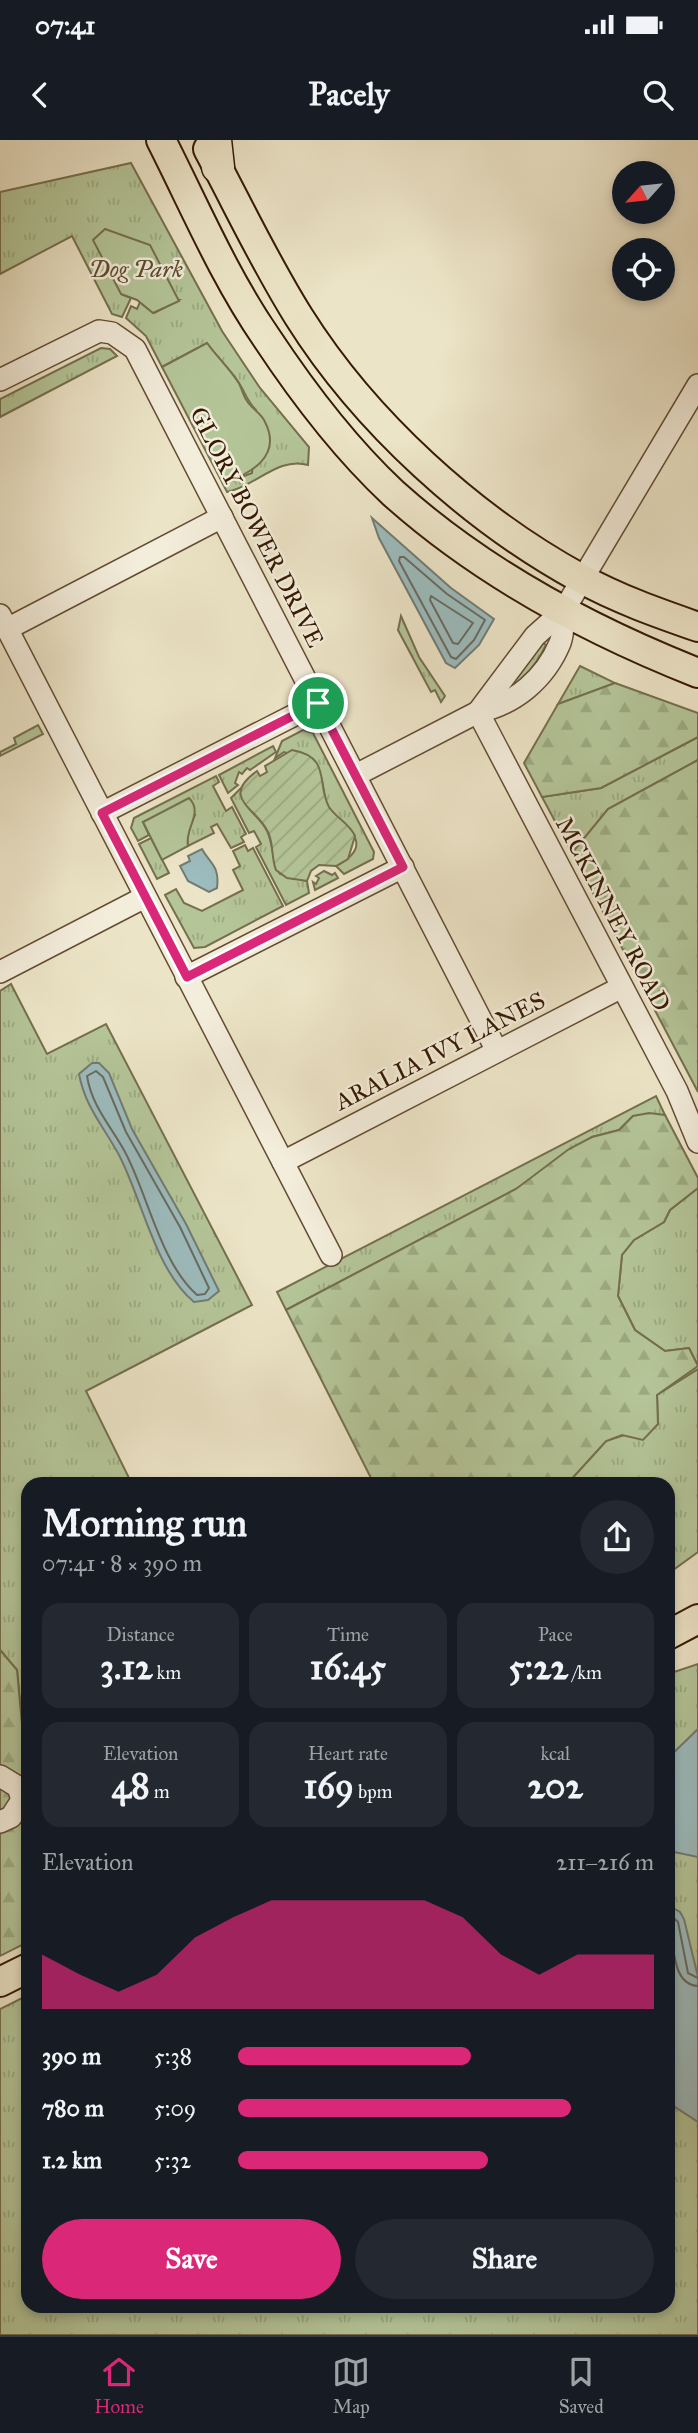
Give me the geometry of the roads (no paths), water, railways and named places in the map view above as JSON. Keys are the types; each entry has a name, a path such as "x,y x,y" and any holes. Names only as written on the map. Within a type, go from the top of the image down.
{"main road":[{"path":"160,140 264,335 321,413 393,492 493,571 638,649 698,673"},
{"path":"212,149 299,318 340,376 371,412 468,503 581,579 640,607 698,627"},
{"path":"675,1631 698,1619"},
{"path":"0,1982 21,1972"}],"street":[{"name":"GLORY BOWER DRIVE","path":"0,380 85,335 99,331 125,340 135,349 497,1051"},
{"path":"356,775 478,712 499,708 516,699 532,684 561,641 564,610 581,579 698,385"},
{"path":"222,517 4,622 331,1255"},
{"path":"102,813 318,703"},
{"name":"MCKINNEY ROAD","path":"478,712 677,1091 698,1142"},
{"path":"187,977 403,867"},
{"path":"0,972 145,897"},
{"name":"ARALIA IVY LANES","path":"283,1162 622,987"},
{"path":"0,1776 4,1775 18,1787 21,1797"},
{"path":"0,1822 11,1817 21,1802"}],"water":[{"path":"372,518 451,588 494,619 479,645 455,668 446,663 379,538"},
{"path":"202,849 213,865 218,880 217,888 209,892 188,881 180,866 190,861 188,856"},
{"path":"92,1063 99,1063 109,1073 132,1129 186,1224 219,1291 208,1300 194,1302 169,1272 159,1253 119,1155 90,1107 82,1086 79,1074"},
{"path":"698,1729 698,1857 675,1852 675,1751"},
{"path":"675,1909 684,1919 698,1977 698,2122 675,2107"}],"park label":[{"name":"Dog Park","path":"136,269"}]}
